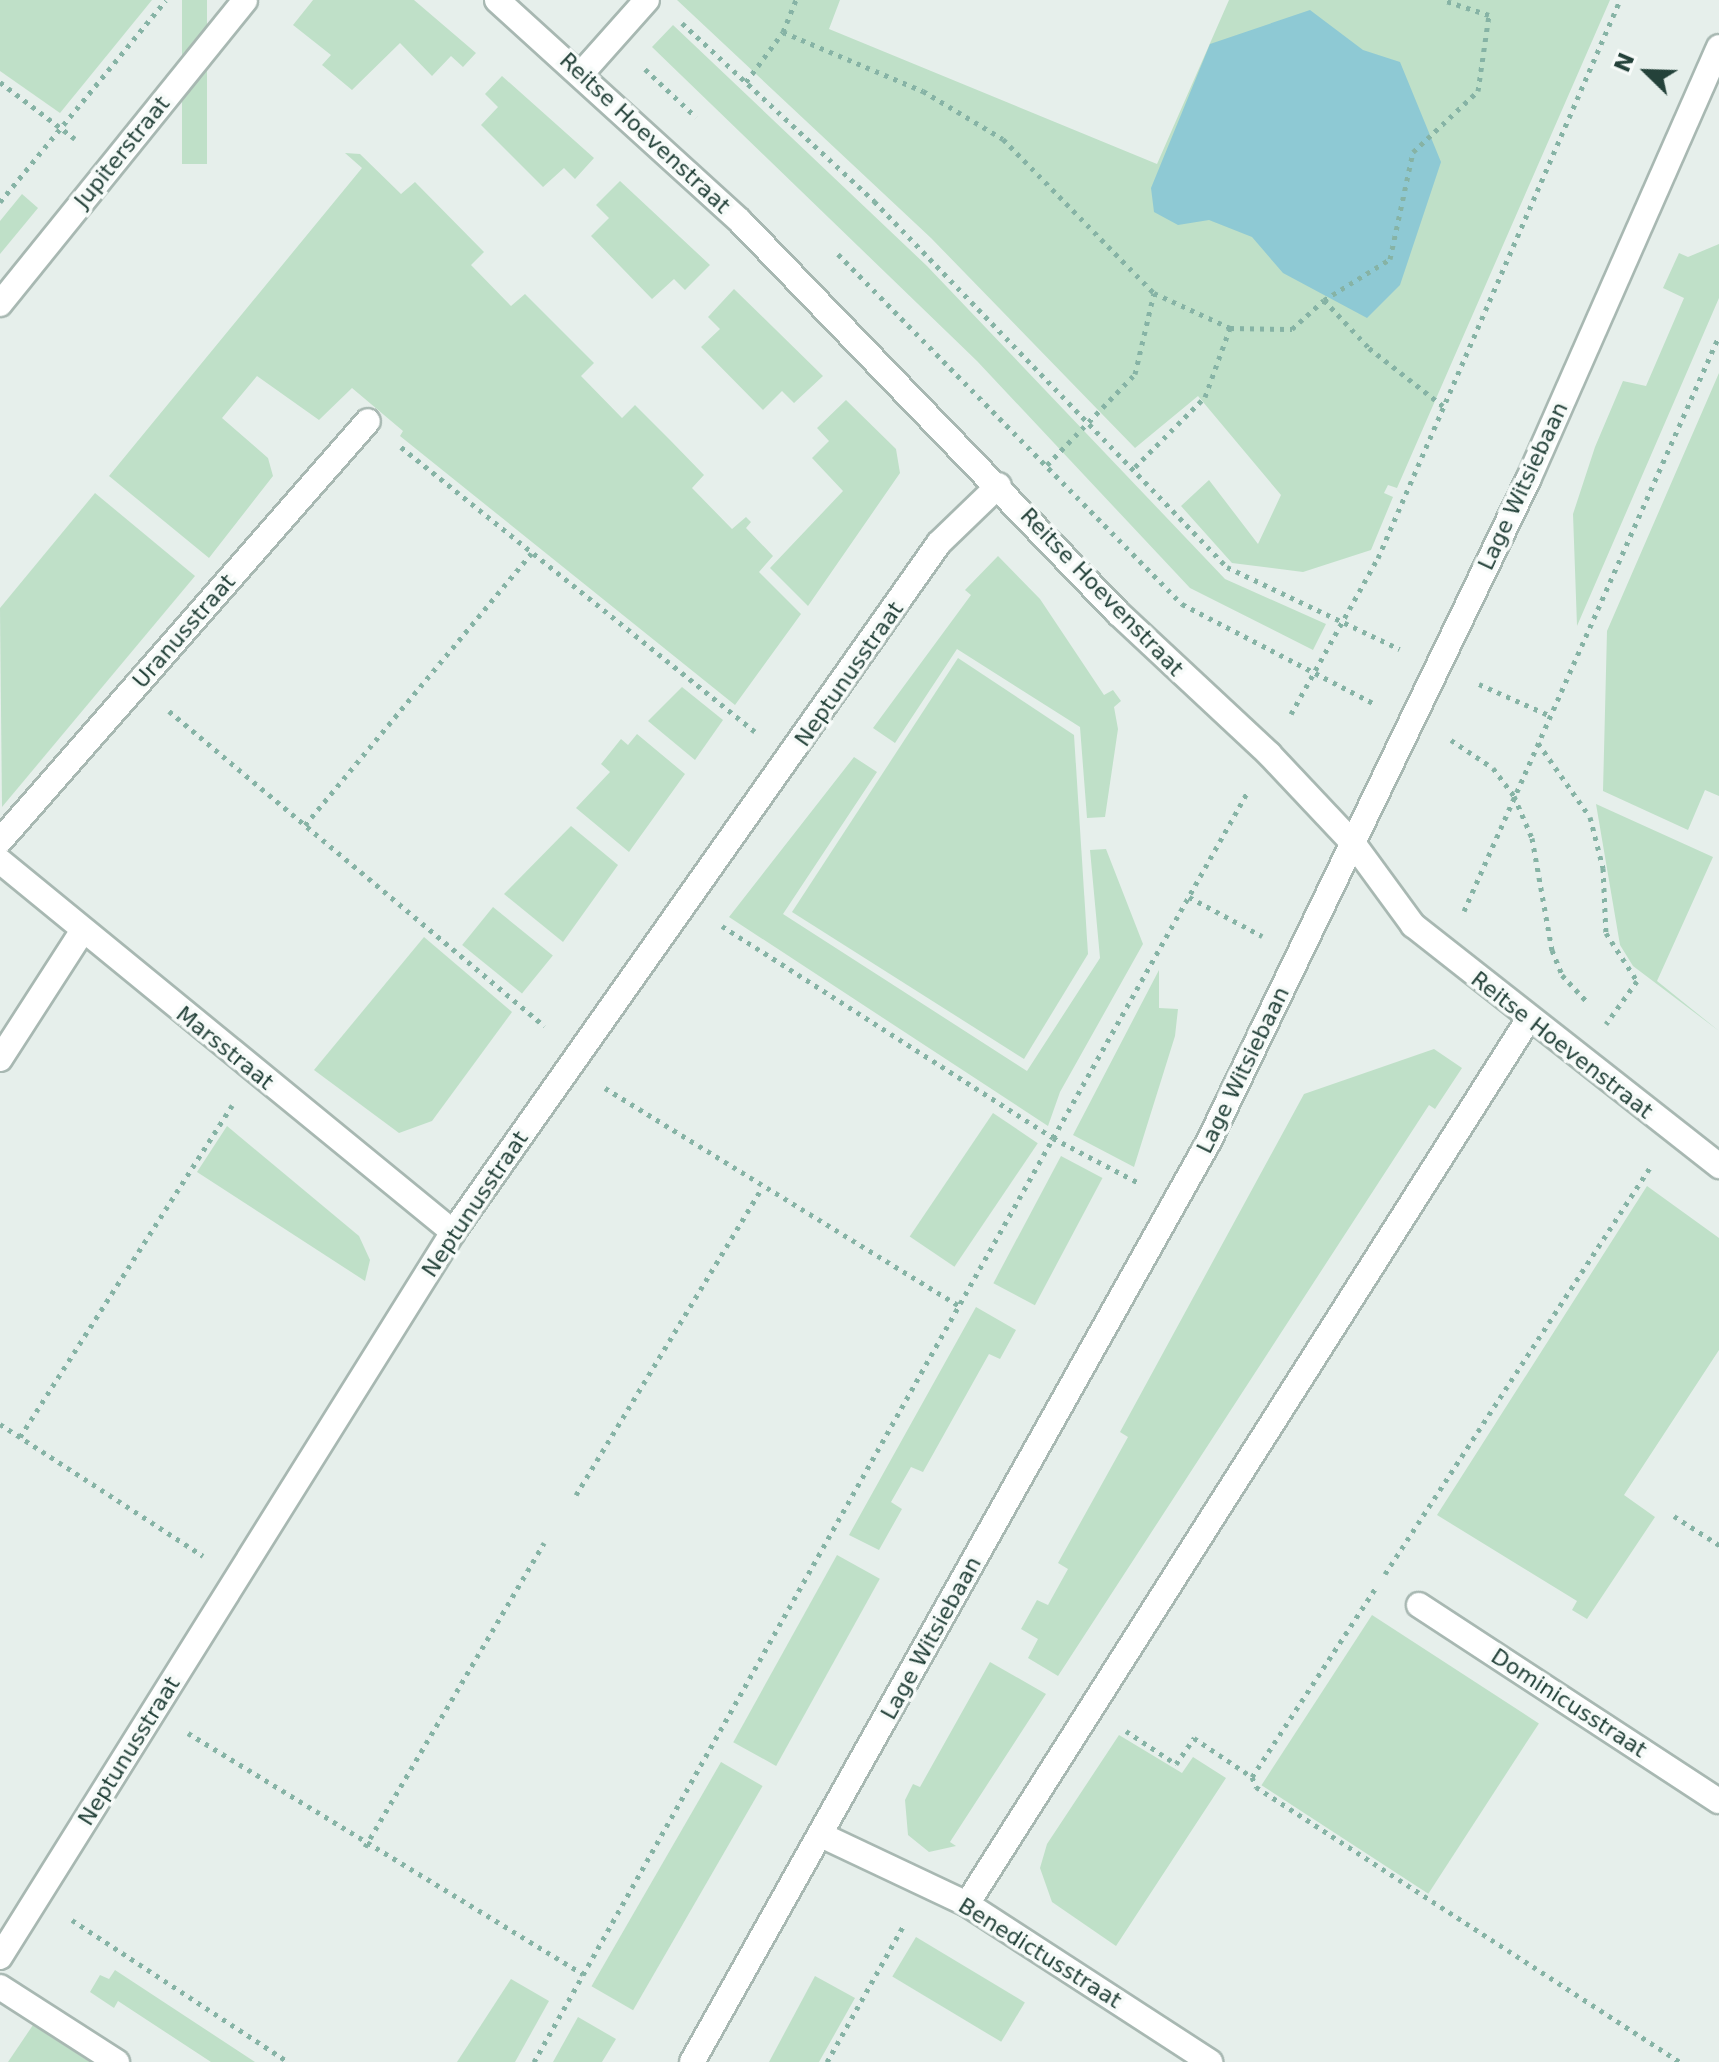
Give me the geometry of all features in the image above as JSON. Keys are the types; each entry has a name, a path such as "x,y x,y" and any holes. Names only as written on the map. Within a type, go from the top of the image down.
{"street":[{"name":"Jupiterstraat","path":"0,304 245,0"},
{"name":"Reitse Hoevenstraat","path":"497,0 740,221 999,485 1129,625 1269,754 1353,843 1382,890 1445,952 1528,1020 1719,1166"},
{"path":"581,74 647,0"},
{"name":"Lage Witsiebaan","path":"691,2060 821,1835 1175,1202 1299,955 1438,665 1719,47"},
{"name":"Uranusstraat","path":"0,841 368,421"},
{"name":"Neptunusstraat","path":"0,1957 453,1232 790,760 939,543 999,485"},
{"name":"Marsstraat","path":"0,861 82,932 453,1232"},
{"path":"0,1059 82,932"},
{"path":"967,1904 1528,1020"},
{"name":"Dominicusstraat","path":"1419,1605 1719,1801"},
{"name":"Benedictusstraat","path":"821,1835 926,1888 967,1904 1210,2062"},
{"path":"0,1987 117,2062"}],"path":[{"path":"0,202 166,0"},
{"path":"745,82 783,32 796,0"},
{"path":"783,32 923,91 1003,139 1154,293 1230,328 1292,329 1324,300 1390,259 1413,152 1457,116 1478,91 1489,15 1443,0"},
{"path":"534,2062 1378,558 1620,0"},
{"path":"676,17 1091,423 1227,567 1340,623 1551,716"},
{"path":"612,38 705,125"},
{"path":"0,82 111,165"},
{"name":"Reitse Hoevenstraat","path":"830,246 1182,604 1465,747 1514,796 1532,838 1562,975 1618,1032"},
{"path":"1047,465 1091,423 1135,374 1154,293"},
{"path":"1324,300 1369,348 1443,406"},
{"path":"1135,467 1205,397 1230,328"},
{"path":"1445,952 1719,336"},
{"path":"368,421 790,760"},
{"path":"305,825 532,553"},
{"path":"137,684 305,825 575,1060 761,1190 959,1306"},
{"path":"1538,743 1590,817 1603,868 1606,933 1637,981 1577,1058"},
{"path":"1189,897 1299,955"},
{"path":"686,904 1053,1138 1175,1202"},
{"path":"20,1437 254,1070"},
{"path":"1252,1777 1673,1132"},
{"path":"576,1495 761,1190"},
{"path":"0,1424 237,1578"},
{"path":"1674,1516 1719,1545"},
{"path":"365,1847 544,1543"},
{"path":"1092,1709 1176,1764 1194,1738 1252,1777 1256,1787 1680,2062"},
{"path":"154,1711 365,1847 583,1974"},
{"path":"827,2062 926,1888"},
{"path":"38,1898 288,2062"}],"green space":[{"path":"0,0 152,0 60,113 0,71"},
{"path":"182,0 207,0 207,164 182,164"},
{"path":"313,0 414,0 476,53 463,67 451,56 432,76 400,43 352,90 322,65 331,55 293,25"},
{"path":"677,0 840,0 829,29 1157,164 1229,0 1610,0 1397,488 1388,485 1384,493 1393,497 1371,550 1303,572 1232,563 1181,506 1209,480 1258,544 1281,495 1198,396 1135,448 931,238"},
{"path":"673,25 927,266 1225,579 1326,624 1313,650 1190,588 977,361 652,47"},
{"path":"502,76 594,158 575,179 564,168 543,187 481,125 498,107 485,94"},
{"path":"345,153 360,154 401,194 415,182 484,252 471,265 511,306 525,294 594,363 581,376 622,418 635,405 704,475 692,488 732,529 746,517 751,522 746,528 773,556 759,572 801,614 735,705 400,436 403,431 352,388 319,420 257,376 222,418 268,458 273,476 209,558 109,476 362,168"},
{"path":"620,181 710,265 685,290 674,279 652,299 591,236 609,218 596,205"},
{"path":"22,194 38,208 0,254 0,221"},
{"path":"1719,244 1719,298 1577,626 1573,514 1595,447 1623,381 1646,386 1684,298 1663,288 1679,253 1688,257"},
{"path":"734,289 823,376 794,403 782,391 763,410 701,347 720,329 708,317"},
{"path":"1719,373 1719,796 1705,790 1688,830 1603,791 1607,631"},
{"path":"846,400 896,449 900,473 808,606 770,568 843,491 812,458 829,441 817,428"},
{"path":"95,493 195,576 2,807 0,608"},
{"path":"998,556 1040,599 1104,695 1113,690 1121,701 1114,707 1118,729 1105,817 1087,818 1080,727 957,649 895,743 873,728 971,595 965,590"},
{"path":"958,658 1074,735 1088,954 1024,1059 792,912"},
{"path":"682,687 723,720 695,760 648,721"},
{"path":"637,734 685,774 629,852 576,808 610,772 601,764 621,739 628,745"},
{"path":"854,757 877,772 783,914 1027,1071 1100,958 1090,850 1106,849 1143,944 1060,1092 1048,1126 729,917"},
{"path":"1596,804 1713,857 1657,981 1719,1031 1633,966 1620,945"},
{"path":"571,826 618,865 563,942 504,894"},
{"path":"493,907 553,955 522,994 462,945"},
{"path":"424,937 512,1012 432,1121 399,1133 314,1070"},
{"path":"1159,970 1159,1008 1178,1009 1175,1036 1134,1167 1073,1135"},
{"path":"1434,1049 1462,1068 1435,1109 1429,1105 1058,1676 1028,1658 1038,1639 1021,1629 1037,1600 1048,1605 1068,1569 1058,1563 1128,1437 1120,1432 1304,1094"},
{"path":"993,1113 1038,1143 954,1267 910,1237"},
{"path":"227,1126 359,1236 370,1260 365,1281 197,1172"},
{"path":"1061,1156 1102,1178 1035,1305 993,1283"},
{"path":"1647,1186 1719,1238 1719,1350 1624,1495 1655,1517 1587,1619 1572,1610 1577,1601 1437,1515"},
{"path":"976,1307 1016,1330 1000,1359 989,1354 923,1472 911,1467 891,1502 902,1509 879,1550 849,1535"},
{"path":"837,1555 880,1579 776,1766 733,1742"},
{"path":"1372,1615 1539,1723 1428,1894 1261,1785"},
{"path":"990,1662 1046,1694 950,1842 956,1846 929,1852 908,1835 905,1800 913,1784 920,1787"},
{"path":"1119,1735 1182,1773 1193,1757 1226,1778 1116,1946 1052,1902 1040,1868 1047,1844"},
{"path":"721,1762 763,1786 633,2010 592,1986"},
{"path":"916,1937 1025,2002 1001,2042 892,1976"},
{"path":"115,1970 255,2062 211,2062 118,2001 114,2008 90,1992 100,1975 109,1979"},
{"path":"815,1976 855,1998 819,2062 769,2062"},
{"path":"511,1979 549,2001 515,2062 457,2062"},
{"path":"578,2017 616,2039 602,2062 553,2062"},
{"path":"33,2025 90,2062 8,2062"}],"water":[{"path":"1310,10 1363,50 1400,62 1441,162 1400,285 1367,318 1283,273 1252,237 1209,220 1178,225 1154,212 1151,188 1210,44"}]}
